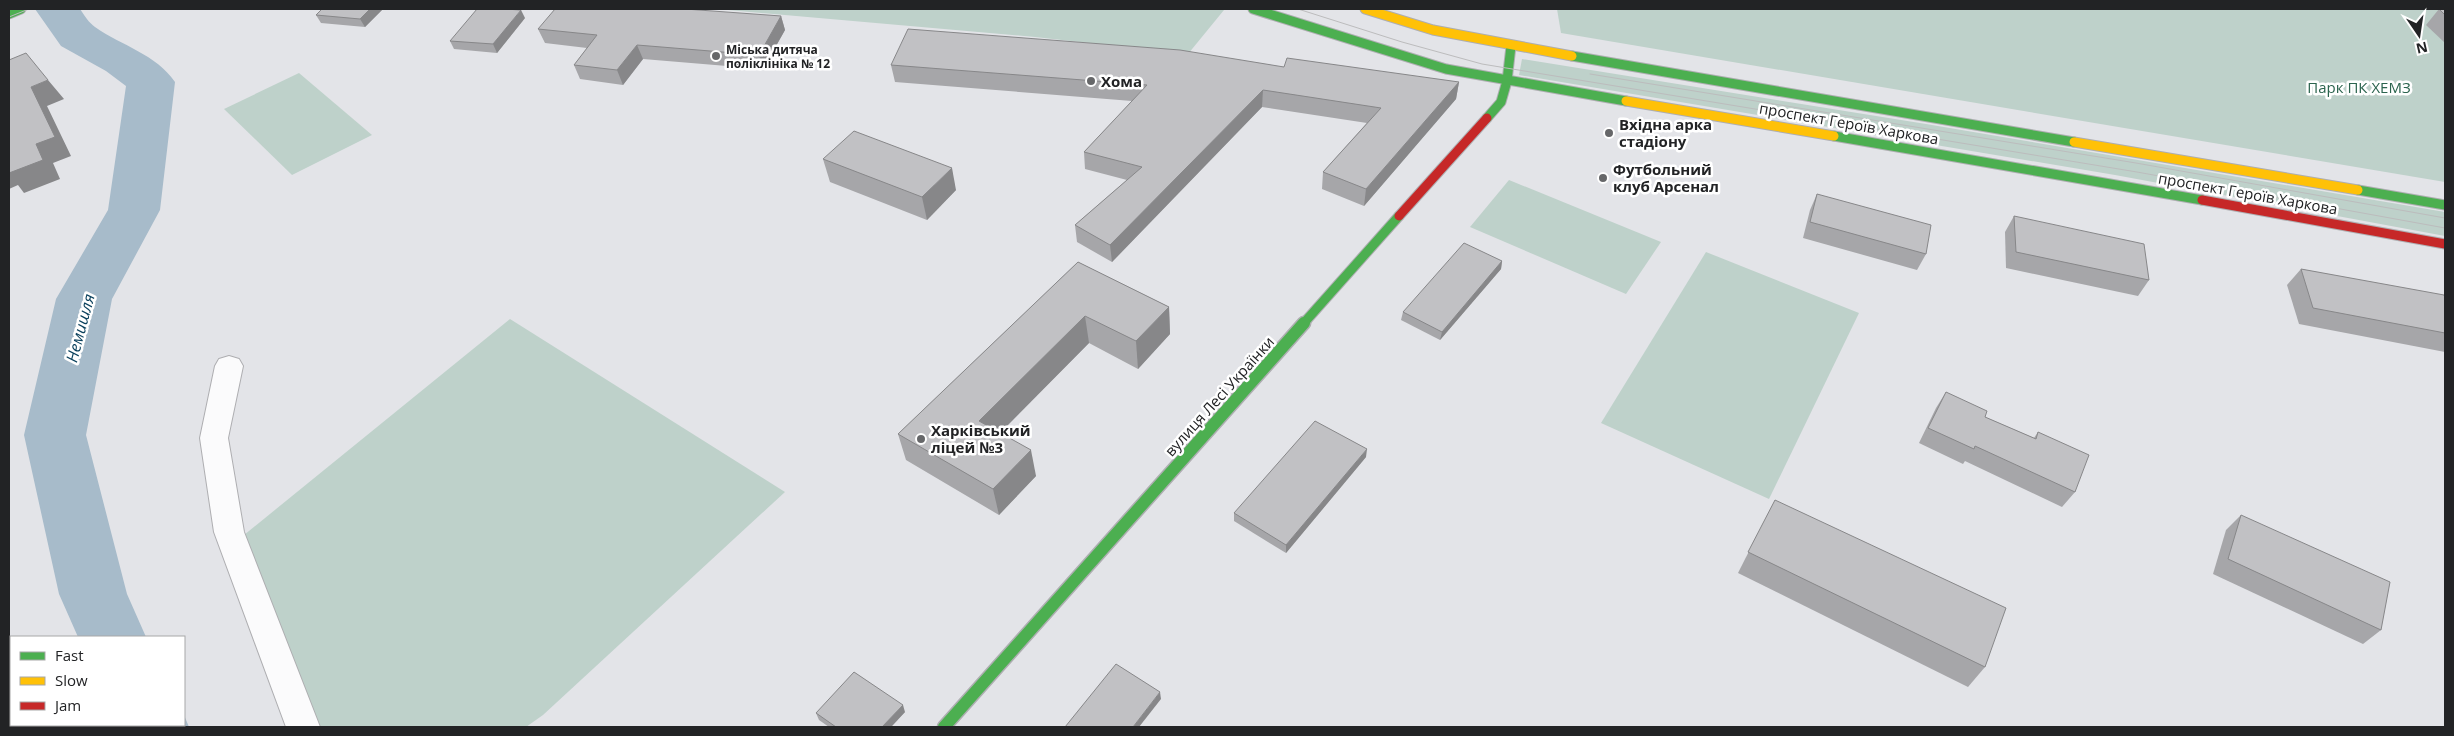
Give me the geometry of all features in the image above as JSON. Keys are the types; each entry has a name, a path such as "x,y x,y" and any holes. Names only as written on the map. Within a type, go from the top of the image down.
{"main road":[{"path":"9,14 21,9"},
{"name":"проспект Героїв Харкова","path":"1253,9 1446,69 1507,81 1985,161 2445,244"},
{"name":"проспект Героїв Харкова","path":"1365,9 1433,30 1510,46 2445,205"},
{"path":"1420,39 1427,37 1433,30 1434,16"},
{"path":"1364,44 1402,42"},
{"name":"вулиця Лесі Українки","path":"944,727 1501,102 1507,81 1510,46"}],"street":[{"path":"229,366 214,438 229,532 303,727"}],"green space":[{"path":"717,9 1224,10 1188,54 1035,37"},
{"name":"Парк ПК ХЕМЗ","path":"1557,9 2445,9 2445,182 1561,33"},
{"path":"1522,59 1926,124 2445,212 2445,236 2115,175 1519,75"},
{"path":"299,73 372,135 292,175 224,109"},
{"path":"1509,180 1661,242 1626,294 1470,227"},
{"path":"1706,252 1859,313 1769,499 1601,423"},
{"path":"510,319 785,492 543,715 526,727 303,727 233,544"}],"building":[{"path":"322,9 370,9 360,19 316,15"},
{"path":"477,9 521,10 493,44 450,41"},
{"path":"555,9 685,9 781,16 759,55 637,45 617,70 574,65 597,35 538,29"},
{"path":"2439,9 2445,9 2445,15"},
{"path":"908,29 1180,50 1284,67 1287,58 1459,82 1366,189 1323,172 1381,108 1263,90 1110,245 1075,225 1142,167 1084,152 1147,85 891,65"},
{"path":"26,53 48,80 31,87 55,137 36,144 43,160 9,173 9,60"},
{"path":"854,131 952,168 922,197 823,159"},
{"path":"1817,194 1931,225 1926,254 1810,222"},
{"path":"2014,216 2144,244 2149,280 2016,252"},
{"path":"1464,243 1502,261 1442,332 1403,312"},
{"path":"1078,262 1169,307 1136,341 1085,316 979,421 1031,450 993,489 898,434"},
{"path":"2301,269 2444,295 2445,333 2313,308"},
{"path":"1946,392 1987,411 1985,417 2036,439 2038,432 2089,455 2075,492 1975,446 1974,449 1928,428"},
{"path":"1315,421 1367,449 1286,545 1234,513"},
{"path":"1775,500 2006,608 1985,667 1748,552"},
{"path":"2241,515 2390,582 2381,630 2228,559"},
{"path":"1116,664 1160,692 1133,727 1065,727"},
{"path":"854,672 903,705 882,727 836,727 816,713"}],"waterway":[{"name":"Немишля","path":"57,9 77,36 123,61 151,82 134,210 84,299 55,435 93,594 112,636"}],"tram line":[{"path":"9,17 29,9"},
{"path":"1298,9 1402,42 1482,64 2137,172 2445,228"},
{"path":"1590,74 2136,163 2445,218"}],"traffic: fast":[{"path":"9,14 21,9"},
{"path":"1253,9 1446,69 1626,101"},
{"path":"1487,118 1501,102 1507,81 1511,46"},
{"path":"1572,56 2074,142"},
{"path":"1834,136 2202,200"},
{"path":"2358,190 2445,205"},
{"path":"944,727 1399,216"}],"traffic: slow":[{"path":"1365,9 1433,30 1572,56"},
{"path":"1626,101 1834,136"},
{"path":"2074,142 2358,190"}],"traffic: jam":[{"path":"1399,216 1487,118"},
{"path":"2202,200 2445,244"}],"place":[{"name":"Міська дитяча поліклініка № 12","path":"716,56"},
{"name":"Хома","path":"1091,81"},
{"name":"Вхідна арка стадіону","path":"1609,133"},
{"name":"Футбольний клуб Арсенал","path":"1603,178"},
{"name":"Харківський ліцей №3","path":"921,439"}]}
